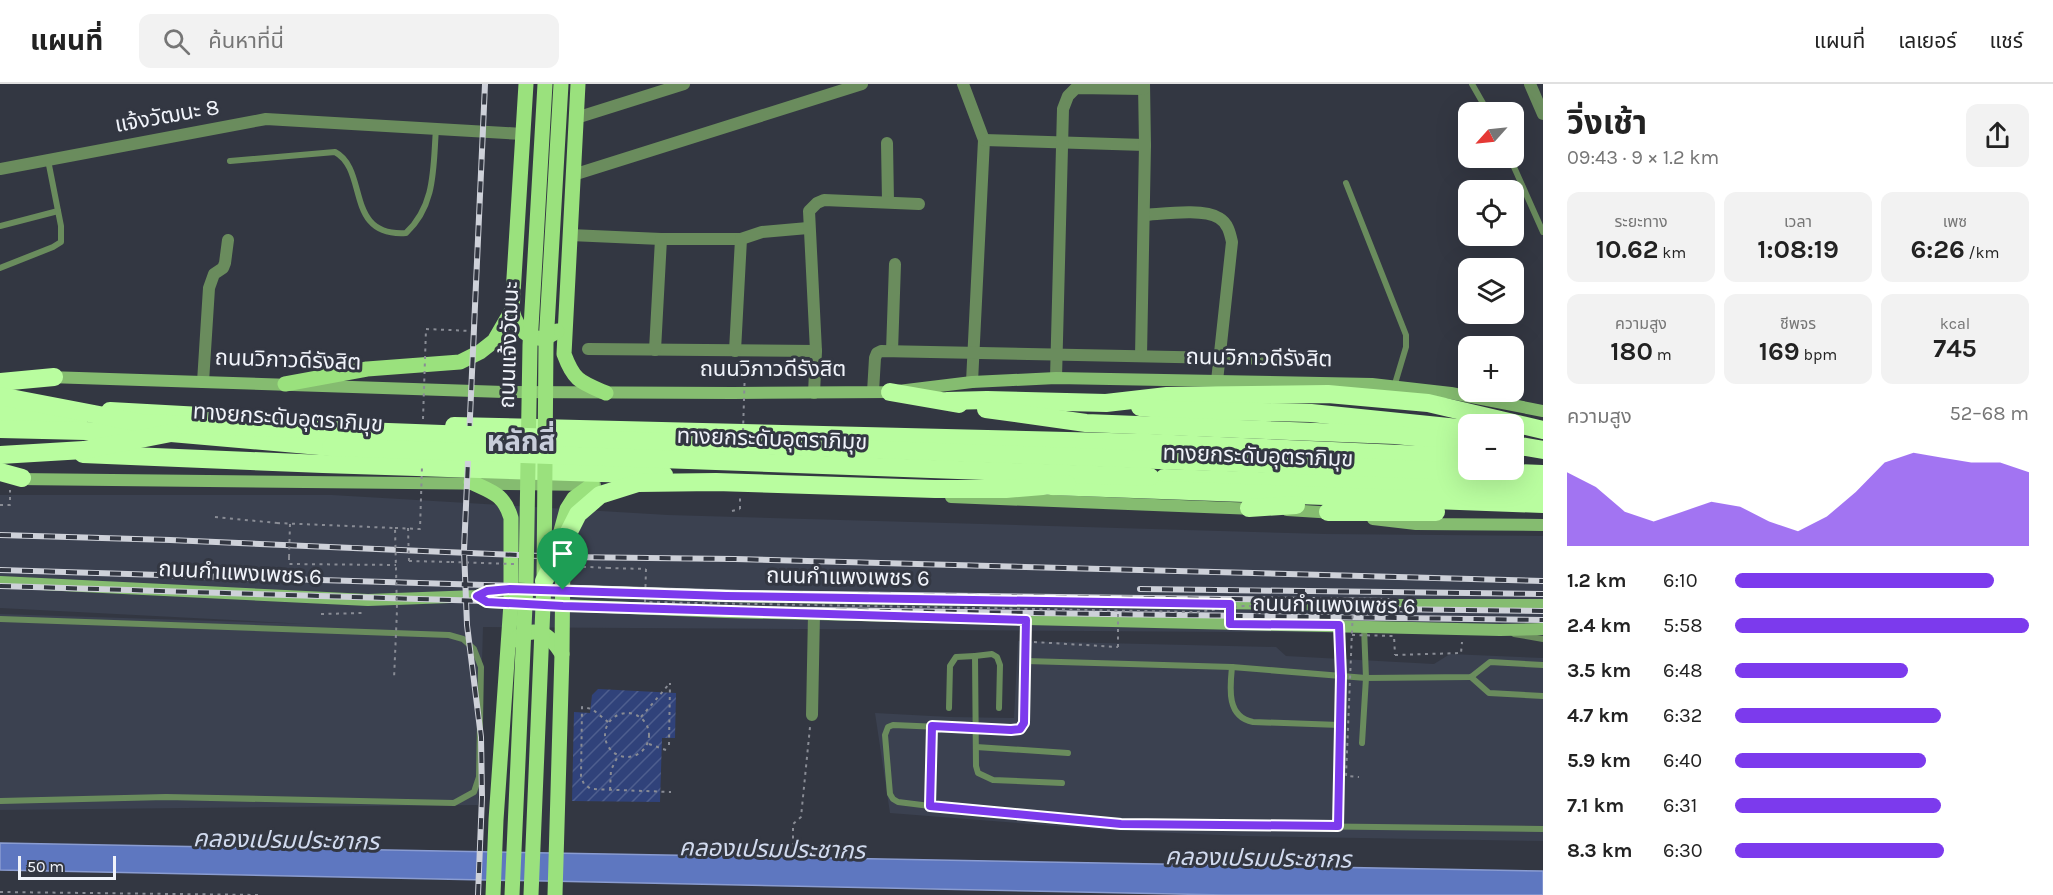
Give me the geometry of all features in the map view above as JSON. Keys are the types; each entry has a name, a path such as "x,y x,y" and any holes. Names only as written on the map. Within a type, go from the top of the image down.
{"highway":[{"path":"0,382 54,377"},
{"path":"881,392 947,401 1014,414 1086,423 1395,435 1458,441"},
{"path":"1106,403 1167,396 1328,394 1428,403 1539,429"},
{"path":"0,396 141,423"},
{"path":"947,401 1106,403 1174,410 1311,413 1458,428"},
{"path":"0,405 325,423 1150,443 1458,457"},
{"name":"ทางยกระดับอุตราภิมุข","path":"0,412 141,423 1543,474"},
{"name":"ทางยกระดับอุตราภิมุข","path":"0,429 171,433 331,447 1543,490"},
{"path":"1524,431 1539,429"},
{"path":"0,455 84,450 171,433"},
{"path":"1524,447 1543,450"},
{"path":"0,450 323,464 1142,489 1543,504"},
{"path":"1524,458 1543,458"},
{"path":"0,472 22,478"},
{"path":"544,580 578,514 600,495 638,483 716,482 1006,489 1150,477"},
{"path":"1249,508 1379,498"},
{"path":"1328,512 1543,511"}],"main road":[{"name":"ถนนแจ้งวัฒนะ","path":"285,384 367,369 460,362 480,352 494,341 512,310 526,84"},
{"name":"ถนนแจ้งวัฒนะ","path":"512,895 526,583 530,345 545,84"},
{"name":"ถนนแจ้งวัฒนะ","path":"531,895 544,580 546,344 561,84"},
{"path":"578,84 564,354 570,370 579,382 606,393"},
{"path":"512,310 520,330 534,337 544,337 555,333 565,322"},
{"name":"ถนนวิภาวดีรังสิต","path":"0,375 504,392 606,393 881,392 972,382 1056,378 1372,384 1451,393 1543,411"},
{"path":"0,479 592,485 1249,508 1328,512 1416,524 1543,525"},
{"path":"471,482 501,497 508,507 511,518 511,596 495,820 493,892"},
{"path":"555,895 563,598 561,531 567,509 574,498 592,485"},
{"name":"ถนนกำแพงเพชร 6","path":"0,582 368,600 477,596 487,602 511,596 563,598 814,614 1500,630 1543,629"},
{"name":"ถนนกำแพงเพชร 6","path":"563,598 726,596 1230,604 1543,605"},
{"path":"1230,604 1230,624"},
{"path":"507,653 514,639 525,633 535,632 549,636 562,654"}],"street":[{"path":"576,118 684,84"},
{"path":"573,175 862,84"},
{"path":"963,84 984,140 972,382"},
{"path":"1530,84 1543,114"},
{"path":"1056,378 1063,109 1068,96 1076,88 1144,86 1141,356"},
{"name":"แจ้งวัฒนะ 8","path":"0,169 266,119 523,134"},
{"path":"984,140 1145,145"},
{"path":"887,143 888,202"},
{"path":"814,393 816,351 808,228 809,211 824,200 919,204"},
{"path":"1144,215 1205,213 1220,218 1228,227 1232,242 1217,381"},
{"path":"570,235 662,239 741,239 762,232 808,228"},
{"path":"655,350 662,239"},
{"path":"735,351 741,239"},
{"path":"203,382 209,288 214,274 223,268 225,263 228,240"},
{"path":"892,351 895,264"},
{"path":"588,349 816,351"},
{"path":"881,392 877,353 892,351 1278,359"},
{"path":"812,715 814,614"}],"lane":[{"path":"1472,84 1482,102"},
{"path":"230,161 335,152 347,161 362,209 369,220 386,232 406,233 424,211 430,191 436,129"},
{"path":"0,268 61,242 62,235 48,160"},
{"path":"1514,168 1543,232"},
{"path":"1346,183 1406,335 1406,347 1394,387"},
{"path":"0,226 58,211"},
{"path":"0,620 448,635 463,639 474,649 480,667 478,777 474,792 454,803 177,797 0,801"},
{"path":"1026,620 1024,723 1020,729 893,725 888,727 885,735 890,794 893,799 898,802 930,806 1121,824 1543,829"},
{"path":"1338,826 1341,676 1339,625"},
{"path":"1362,742 1366,678 1364,626"},
{"path":"1500,630 1543,639"},
{"path":"949,708 952,662 956,657 992,654 998,657 1000,665 999,708"},
{"path":"975,656 976,766 981,776 993,780 1062,783"},
{"path":"1026,661 1232,666 1366,678 1471,677 1490,662 1543,665"},
{"path":"1232,666 1231,698 1233,705 1243,718 1253,722 1340,725"},
{"path":"1471,677 1489,693 1543,696"},
{"path":"930,806 932,726"},
{"path":"976,747 1068,753"}],"path":[{"path":"426,329 472,331"},
{"path":"742,362 745,368"},
{"path":"0,505 10,505"},
{"path":"732,511 740,509"},
{"path":"215,517 395,528 394,679"},
{"path":"290,523 289,564 396,565"},
{"path":"408,528 408,561 451,562"},
{"path":"608,568 646,569 645,602 1196,612 1243,606 1353,607 1346,776 1359,777"},
{"path":"1026,642 1118,646 1118,610"},
{"path":"321,614 366,613"},
{"path":"1352,634 1394,636 1395,655 1461,654"},
{"path":"641,717 670,683 669,745"},
{"path":"609,722 592,709 582,707 581,777 584,784 591,789 671,792"},
{"path":"627,712 641,717 649,729 648,744 637,755 630,757 618,755 609,749 606,743 605,728 609,722 613,717 627,712"},
{"path":"793,846 793,824 801,817 812,715"},
{"path":"648,744 669,751"},
{"path":"610,790 611,770 618,755"},
{"path":"0,892 261,895"}],"shaded area":[{"path":"0,495 332,495 668,515 1326,534 1543,536 1543,634 483,627 478,805 0,810 0,614 308,624 0,608"},
{"path":"1018,641 1276,647 1286,656 1434,664 1450,654 1543,658 1543,841 1242,836 1106,830 890,813 875,713 1014,718"},
{"path":"598,689 676,693 675,738 662,738 660,802 572,801 574,712 590,713 592,695"},
{"path":"0,843 1543,871 1543,895 1225,895 0,870"}],"railway":[{"path":"478,895 482,797 481,737 467,625 464,550 485,84"},
{"path":"0,535 563,557 735,559 1543,581"},
{"path":"0,570 741,593 1389,601"},
{"path":"0,586 740,609 1543,620"},
{"path":"1140,589 1543,594"},
{"path":"1378,609 1543,611"}],"district":[{"name":"หลักสี่","path":"521,441"}],"route":[{"path":"510,589 563,590 726,596 1230,604 1230,624 1339,625 1341,676 1338,826 1121,824 930,806 932,726 1011,730 1020,729 1024,723 1026,620 563,606 487,602 477,596 487,591 510,589"}],"water label":[{"name":"คลองเปรมประชากร","path":"286,840"},
{"name":"คลองเปรมประชากร","path":"772,849"},
{"name":"คลองเปรมประชากร","path":"1258,858"}]}
